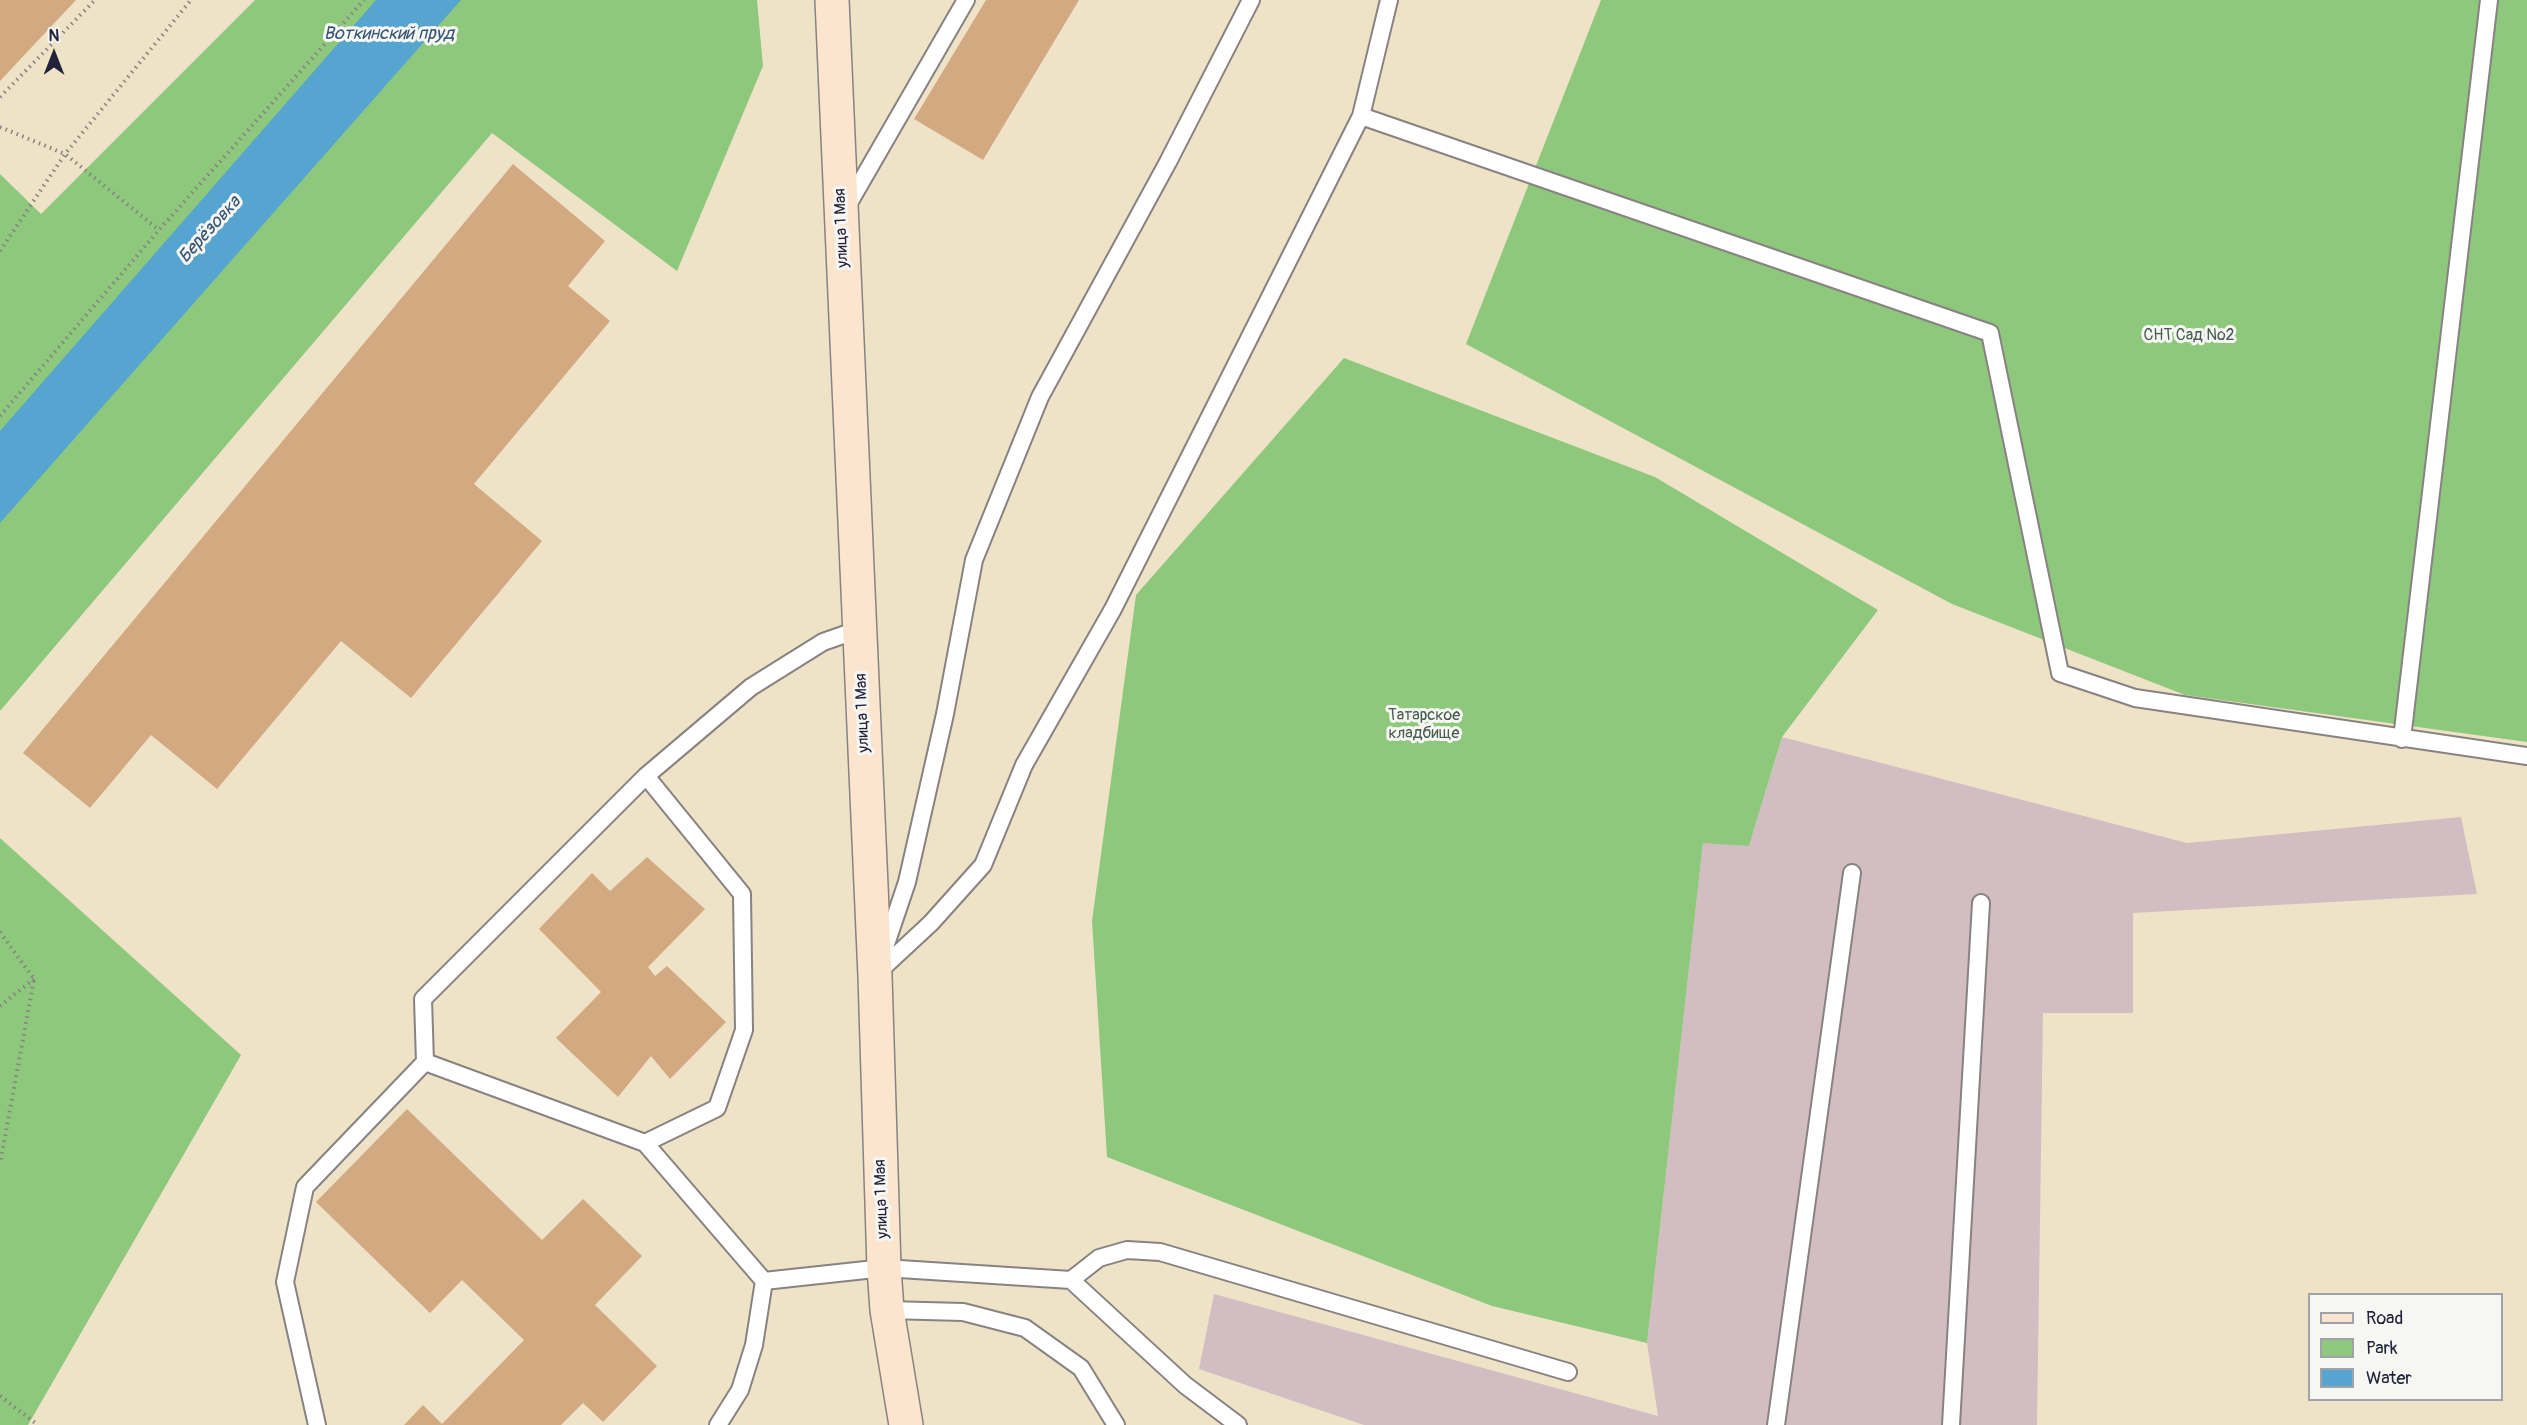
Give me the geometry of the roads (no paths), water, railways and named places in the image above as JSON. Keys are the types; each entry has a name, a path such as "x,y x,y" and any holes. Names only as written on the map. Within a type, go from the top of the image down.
{"main road":[{"name":"улица 1 Мая","path":"832,0 875,976 884,1268 887,1310 906,1425"}],"lane":[{"path":"841,216 966,0"},
{"path":"875,976 907,882 945,714 974,560 1040,397 1168,162 1251,0"},
{"path":"875,976 931,923 983,865 1024,765 1113,609 1361,116 1389,0"},
{"path":"2402,739 2489,0"},
{"path":"1361,116 1990,333 2060,673 2135,698 2527,756"},
{"path":"317,1425 285,1282 305,1187 425,1062 423,999 646,776 751,687 823,642 860,629"},
{"path":"645,1143 717,1108 744,1030 742,894 646,776"},
{"path":"1776,1425 1852,873"},
{"path":"1951,1425 1982,903"},
{"path":"425,1062 645,1143 764,1281 754,1345 740,1390 718,1425"},
{"path":"1071,1280 1100,1258 1127,1250 1160,1252 1568,1372"},
{"path":"764,1281 884,1268 1071,1280 1185,1385 1238,1425"},
{"path":"887,1310 963,1312 1025,1328 1081,1368 1116,1425"}],"water":[{"name":"Воткинский пруд","path":"376,0 461,0 0,523 0,431"}],"water label":[{"name":"Берёзовка","path":"210,230"}],"park label":[{"name":"СНТ Сад №2","path":"2189,336"},
{"name":"Татарское кладбище","path":"1424,725"}]}
